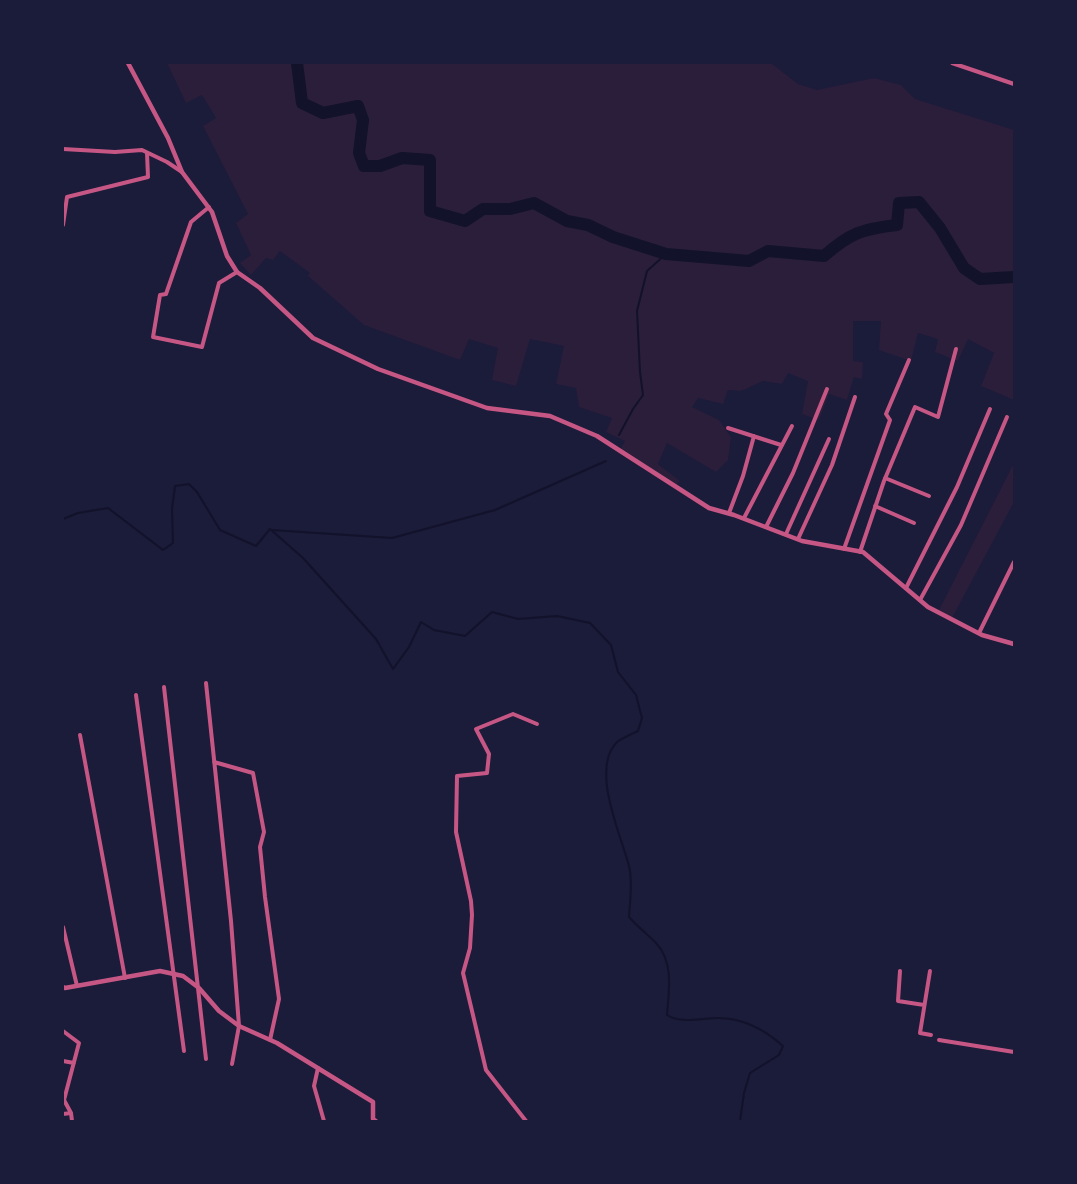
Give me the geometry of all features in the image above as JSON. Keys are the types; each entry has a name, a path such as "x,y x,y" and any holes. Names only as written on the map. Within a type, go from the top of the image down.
{"street":[{"path":"128,63 168,138 182,172 212,212 227,256 237,272 260,288 312,338 378,369 487,408 550,416 597,436 709,508 729,513 798,539 863,552 928,607 978,633 1014,644"},
{"path":"952,63 1014,84"},
{"path":"63,149 142,150 182,172"},
{"path":"63,225 67,197 148,177 147,153"},
{"path":"209,207 191,222 166,294 160,295 153,337 202,347 219,283 237,272"},
{"path":"860,552 885,478 915,407 938,417 956,349"},
{"path":"844,549 890,420 886,414 909,360"},
{"path":"766,527 793,473 827,389"},
{"path":"798,539 832,465 855,397"},
{"path":"906,588 957,487 990,409"},
{"path":"920,600 961,525 1007,417"},
{"path":"744,519 792,426"},
{"path":"728,428 781,445"},
{"path":"729,513 743,476 753,436"},
{"path":"786,534 830,439"},
{"path":"885,478 929,496"},
{"path":"875,506 914,523"},
{"path":"978,633 1014,562"},
{"path":"206,683 239,1026 232,1065"},
{"path":"164,687 206,1059"},
{"path":"136,695 184,1051"},
{"path":"526,1121 486,1070 463,973 470,948 472,915 456,832 457,776 487,773 489,754 476,729 513,714 537,724"},
{"path":"80,735 125,978"},
{"path":"214,762 253,773 264,832 260,847 279,999 270,1040"},
{"path":"63,927 76,986"},
{"path":"900,970 898,1001 924,1005"},
{"path":"63,987 160,971 183,976 199,988 219,1011 239,1026 270,1040 373,1102 373,1120"},
{"path":"930,971 920,1033 931,1035"},
{"path":"63,1031 80,1043 63,1099 71,1113 72,1121"},
{"path":"939,1040 1014,1052"},
{"path":"63,1061 74,1064"},
{"path":"318,1068 314,1086 324,1121"},
{"path":"63,1114 71,1113"}],"shaded area":[{"path":"167,63 771,63 798,84 817,90 874,78 901,85 915,99 1014,130 1014,400 981,386 994,353 968,339 958,361 935,352 938,339 918,333 911,361 879,350 881,321 853,321 853,361 863,362 862,379 854,377 847,400 829,394 819,420 802,414 808,381 788,373 782,384 763,381 741,391 728,390 723,404 698,398 692,407 719,420 731,437 728,460 716,472 667,443 658,464 680,481 673,488 618,453 625,441 606,432 612,418 579,407 576,388 556,384 564,346 530,339 516,386 492,380 498,348 469,339 460,360 364,325 308,276 310,273 280,251 273,260 266,258 251,275 240,263 251,255 236,223 248,214 203,126 216,118 202,95 186,103"},
{"path":"1014,463 1014,502 952,618 939,610"}],"waterway":[{"path":"297,63 302,103 323,113 358,106 363,120 359,153 364,166 380,166 402,158 430,160 430,211 465,221 483,209 510,209 534,203 567,221 588,225 613,237 666,254 749,261 768,251 824,256 857,233 897,225 899,203 919,202 940,228 964,268 980,279 1014,277"},
{"path":"619,435 643,395 637,311 647,271 666,254"},
{"path":"272,530 392,538 495,510 606,461"},
{"path":"63,519 78,513 108,508 163,550 173,543 172,509 175,486 189,484 197,492 220,530 256,546 270,529 303,558 376,639 393,669 409,647 421,622 434,630 465,636 492,612 518,619 557,616 590,623 611,645 618,672 636,695 642,718 638,731 617,742 609,754 606,768 607,785 630,872 629,917 656,943 666,959 669,977 667,1015 685,1020 718,1018 736,1020 761,1030 783,1046 779,1055 750,1073 740,1121"}]}
